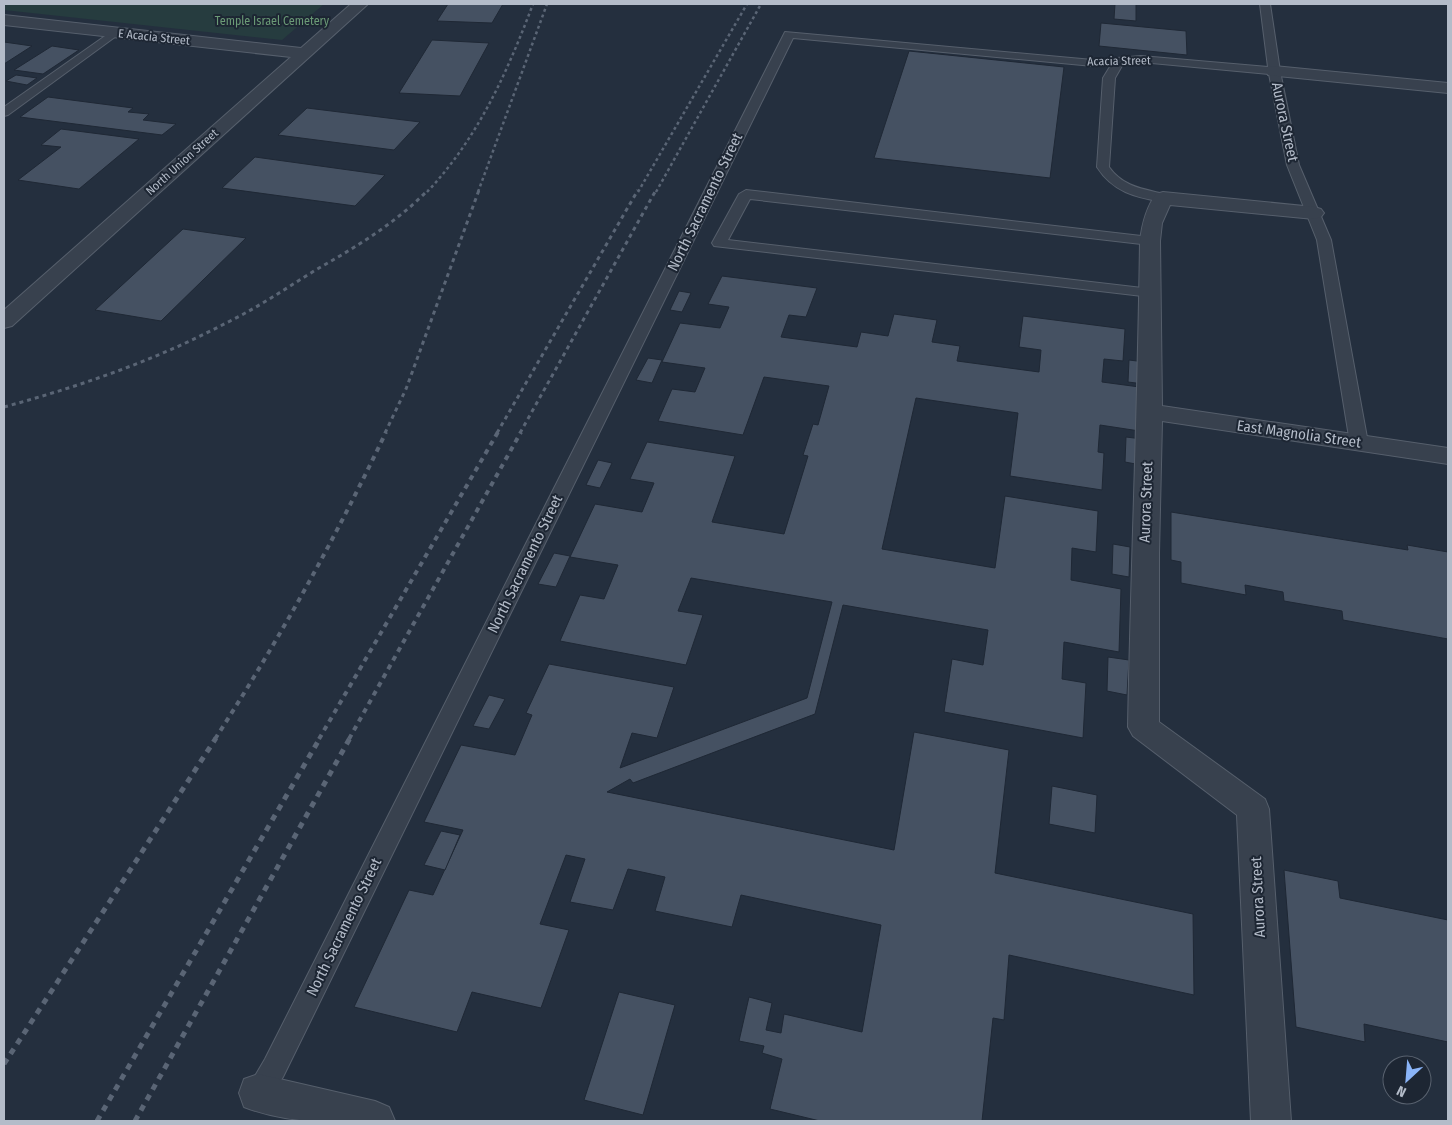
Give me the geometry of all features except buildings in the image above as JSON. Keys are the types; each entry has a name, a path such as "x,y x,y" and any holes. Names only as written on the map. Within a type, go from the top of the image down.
{"street":[{"name":"North Union Street","path":"4,321 360,4"},
{"name":"E Acacia Street","path":"4,20 304,53"},
{"name":"Acacia Street","path":"1274,71 1448,88"},
{"path":"1163,198 1314,213"},
{"name":"Aurora Street","path":"1163,198 1152,224 1150,241 1150,412 1145,553 1144,727 1253,808 1271,1121"},
{"name":"East Magnolia Street","path":"1150,412 1448,456"},
{"path":"258,1094 375,1121"}],"lane":[{"name":"Aurora Street","path":"1265,4 1274,71 1293,165 1324,240 1359,443"},
{"path":"4,112 116,32"},
{"name":"Acacia Street","path":"789,34 1093,63 1141,59 1274,71"},
{"name":"North Sacramento Street","path":"258,1094 279,1059 789,34"},
{"path":"1119,61 1109,78 1102,167 1115,183 1134,192 1163,198"},
{"path":"1150,241 746,194 719,243 1151,293"}],"green space":[{"name":"Temple Israel Cemetery","path":"4,4 324,4 282,40 4,10"}],"railway":[{"path":"427,192 461,150 489,104 513,55 533,4"},
{"path":"478,192 547,4"},
{"path":"638,192 747,4"},
{"path":"656,192 761,4"},
{"path":"4,407 118,371 200,336 271,298 374,235 402,214 428,190"},
{"path":"385,433 406,389 479,190"},
{"path":"497,433 638,190"},
{"path":"520,433 656,190"},
{"path":"215,739 262,664 305,588 347,511 386,432"},
{"path":"319,739 498,432"},
{"path":"349,739 521,432"},
{"path":"4,1064 216,738"},
{"path":"97,1121 320,738"},
{"path":"135,1121 350,738"}]}
